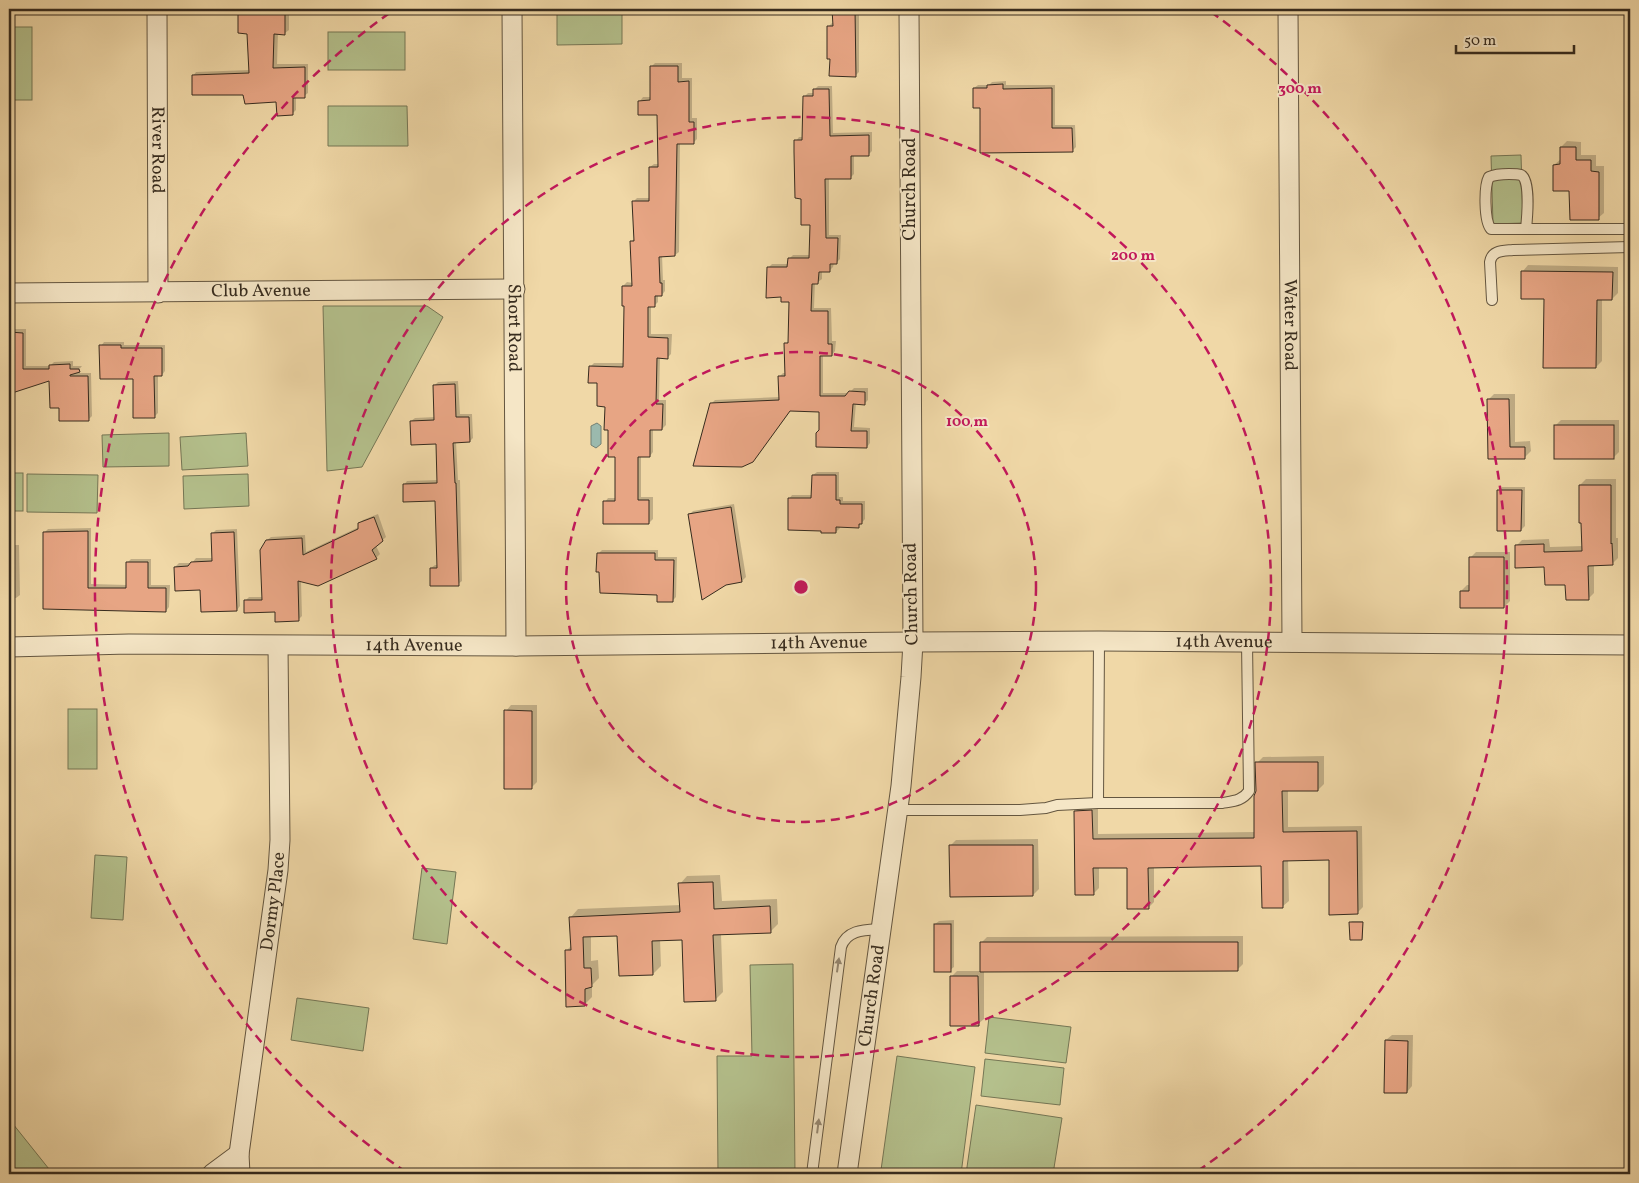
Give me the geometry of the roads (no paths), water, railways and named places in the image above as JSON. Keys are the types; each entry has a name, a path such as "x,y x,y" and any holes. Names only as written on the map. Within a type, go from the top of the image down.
{"street":[{"name":"River Road","path":"157,9 158,293"},
{"name":"Short Road","path":"512,9 516,646"},
{"name":"Church Road","path":"847,1174 902,777 913,642 909,9"},
{"name":"Water Road","path":"1288,9 1292,642"},
{"name":"Club Avenue","path":"9,294 515,289"},
{"name":"14th Avenue","path":"9,647 129,644 516,646 1099,641 1630,645"},
{"name":"Dormy Place","path":"240,1174 238,1154 278,870 280,792 278,646"},
{"path":"212,1174 238,1154"}],"lane":[{"path":"1526,229 1528,208 1525,179 1522,175 1514,174 1489,177 1486,195 1487,225 1491,229 1526,229 1630,229"},
{"path":"1492,300 1490,262 1491,257 1496,252 1630,247"},
{"path":"1098,803 1099,641"},
{"path":"897,810 1020,810 1057,805 1098,803 1222,803 1237,801 1249,791 1247,642"},
{"path":"812,1174 841,947 846,936 856,932 882,929"}]}
